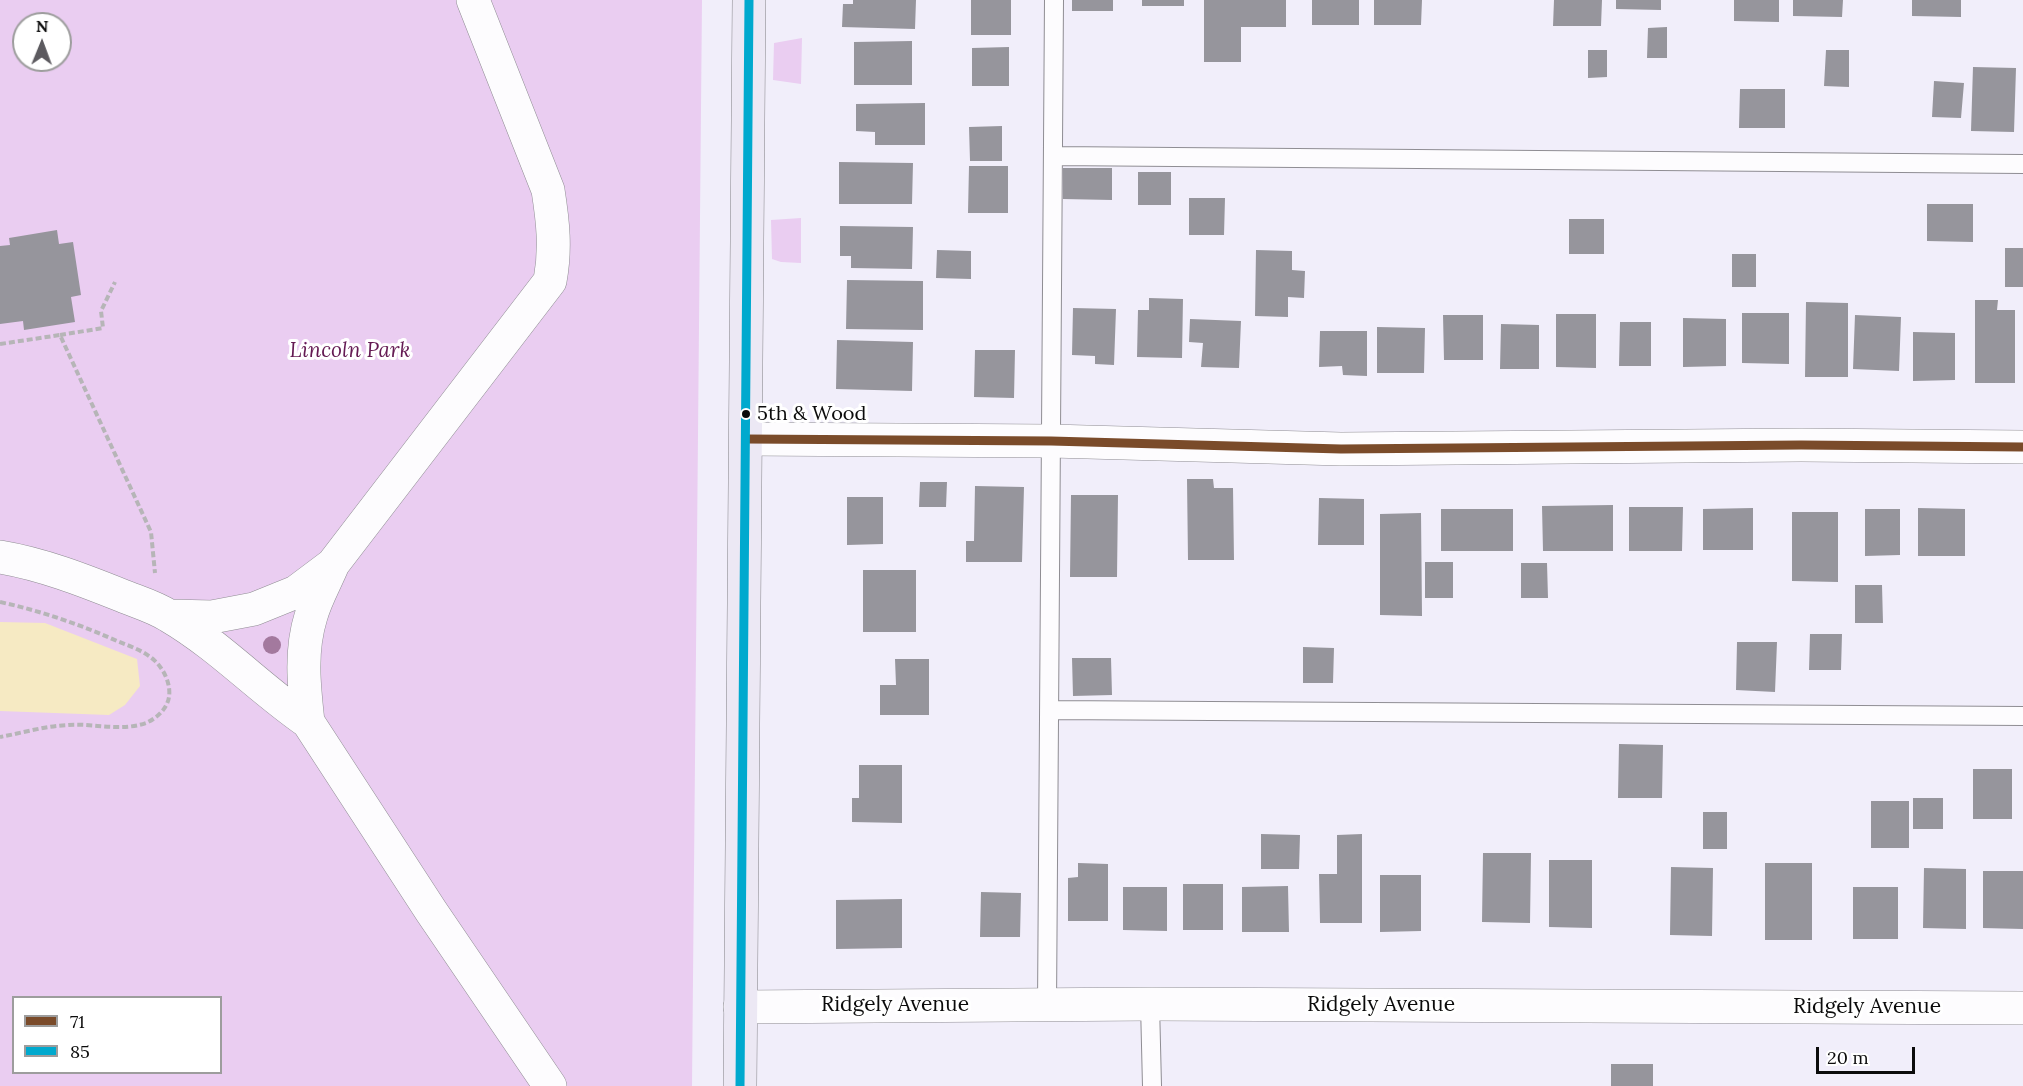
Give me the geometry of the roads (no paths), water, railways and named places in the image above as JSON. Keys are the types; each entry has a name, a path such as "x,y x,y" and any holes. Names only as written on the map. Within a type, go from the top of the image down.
{"main road":[{"path":"740,1086 749,0"}],"street":[{"path":"308,722 303,679 304,647 311,614 333,564 550,281 554,256 553,219 548,190 473,0"},
{"path":"746,439 1051,441 1341,449 1801,445 2023,447"},
{"path":"0,557 85,580 170,616 236,663 278,701 308,722 431,911 550,1086"},
{"path":"170,616 212,617 254,609 296,592 333,564"},
{"name":"Ridgely Avenue","path":"740,1007 1150,1004 2023,1008"}],"lane":[{"path":"1047,1004 1054,0"},
{"path":"1054,156 2023,164"},
{"path":"1049,710 2023,716"},
{"path":"1150,1004 1152,1086"}],"place":[{"name":"5th & Wood","path":"746,414"}],"park label":[{"name":"Lincoln Park","path":"350,351"}]}
